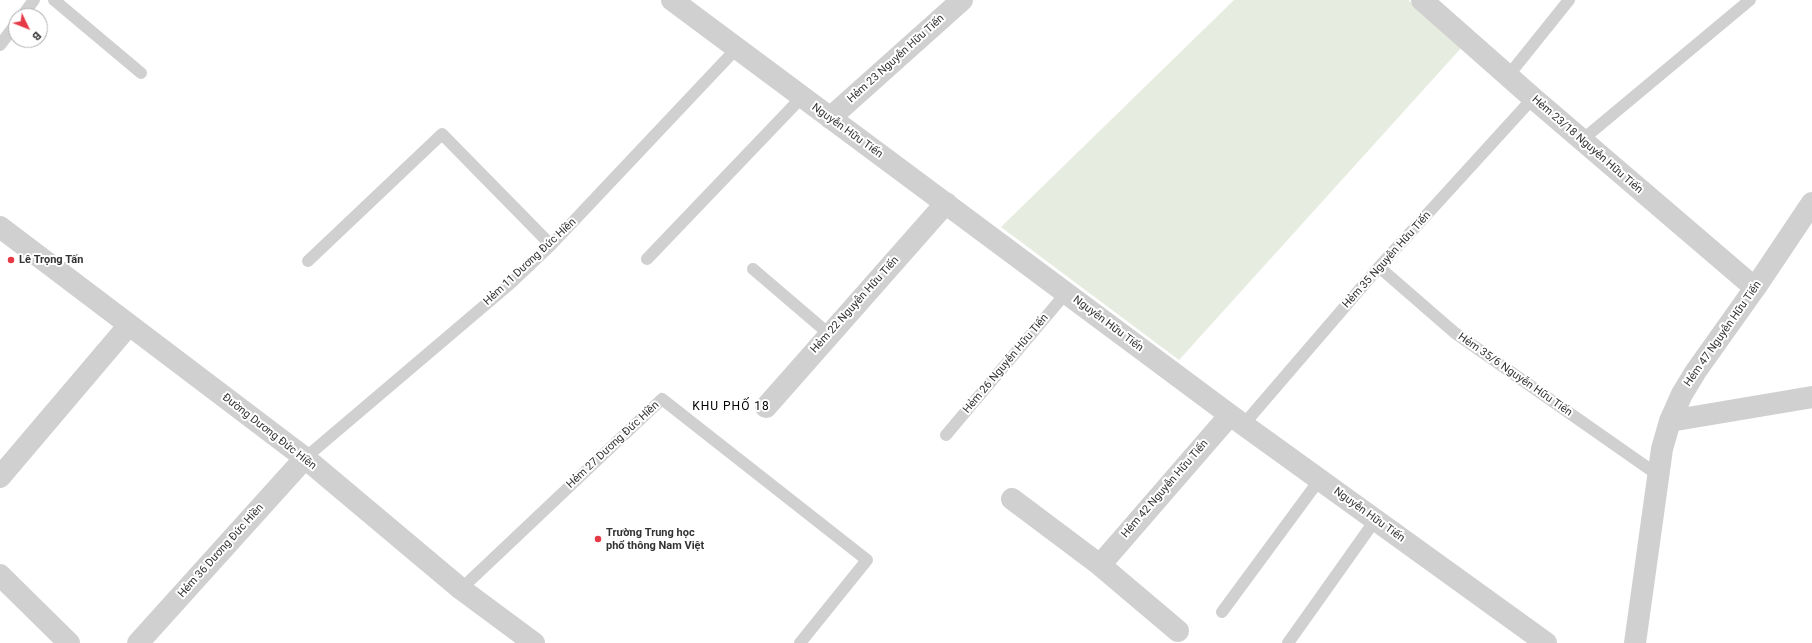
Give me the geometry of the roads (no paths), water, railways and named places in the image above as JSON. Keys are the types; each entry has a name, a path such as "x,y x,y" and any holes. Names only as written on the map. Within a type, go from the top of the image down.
{"street":[{"name":"Hẻm 23 Nguyễn Hữu Tiến","path":"830,118 962,0"},
{"name":"Hẻm 23/18 Nguyễn Hữu Tiến","path":"1422,0 1533,98 1755,288"},
{"name":"Nguyễn Hữu Tiến","path":"678,2 830,118 1237,420 1546,643"},
{"name":"Hẻm 22 Nguyễn Hữu Tiến","path":"766,408 829,334 946,203"},
{"name":"Hẻm 47 Nguyễn Hữu Tiến","path":"1635,643 1662,449 1670,421 1682,394 1696,371 1755,288 1812,203"},
{"name":"Đường Dương Đức Hiền","path":"0,227 305,458 461,589 534,643"},
{"path":"4,464 129,325"},
{"path":"1670,421 1812,397"},
{"name":"Hẻm 42 Nguyễn Hữu Tiến","path":"1100,565 1237,420"},
{"name":"Hẻm 36 Dương Đức Hiền","path":"138,643 305,458"},
{"path":"1012,499 1100,565 1178,631"},
{"path":"0,574 69,643"}],"lane":[{"path":"54,0 141,73"},
{"path":"1508,76 1569,0"},
{"path":"1582,140 1750,0"},
{"path":"0,45 8,34"},
{"name":"Hẻm 11 Dương Đức Hiền","path":"305,458 511,283 551,245 737,48"},
{"path":"647,259 802,97"},
{"name":"Hẻm 35 Nguyễn Hữu Tiến","path":"1237,420 1533,98"},
{"path":"308,261 442,134 551,245"},
{"name":"Hẻm 35/6 Nguyễn Hữu Tiến","path":"1379,267 1455,333 1658,475"},
{"path":"753,269 829,334"},
{"name":"Hẻm 26 Nguyễn Hữu Tiến","path":"946,435 1066,293"},
{"name":"Hẻm 27 Dương Đức Hiền","path":"461,589 662,399 867,560 800,643"},
{"path":"1222,612 1320,479"},
{"path":"1288,643 1376,519"}],"place":[{"name":"Lê Trọng Tấn","path":"11,260"},
{"name":"Trường Trung học phổ thông Nam Việt","path":"598,539"}],"district":[{"name":"KHU PHỐ 18","path":"731,407"}]}
